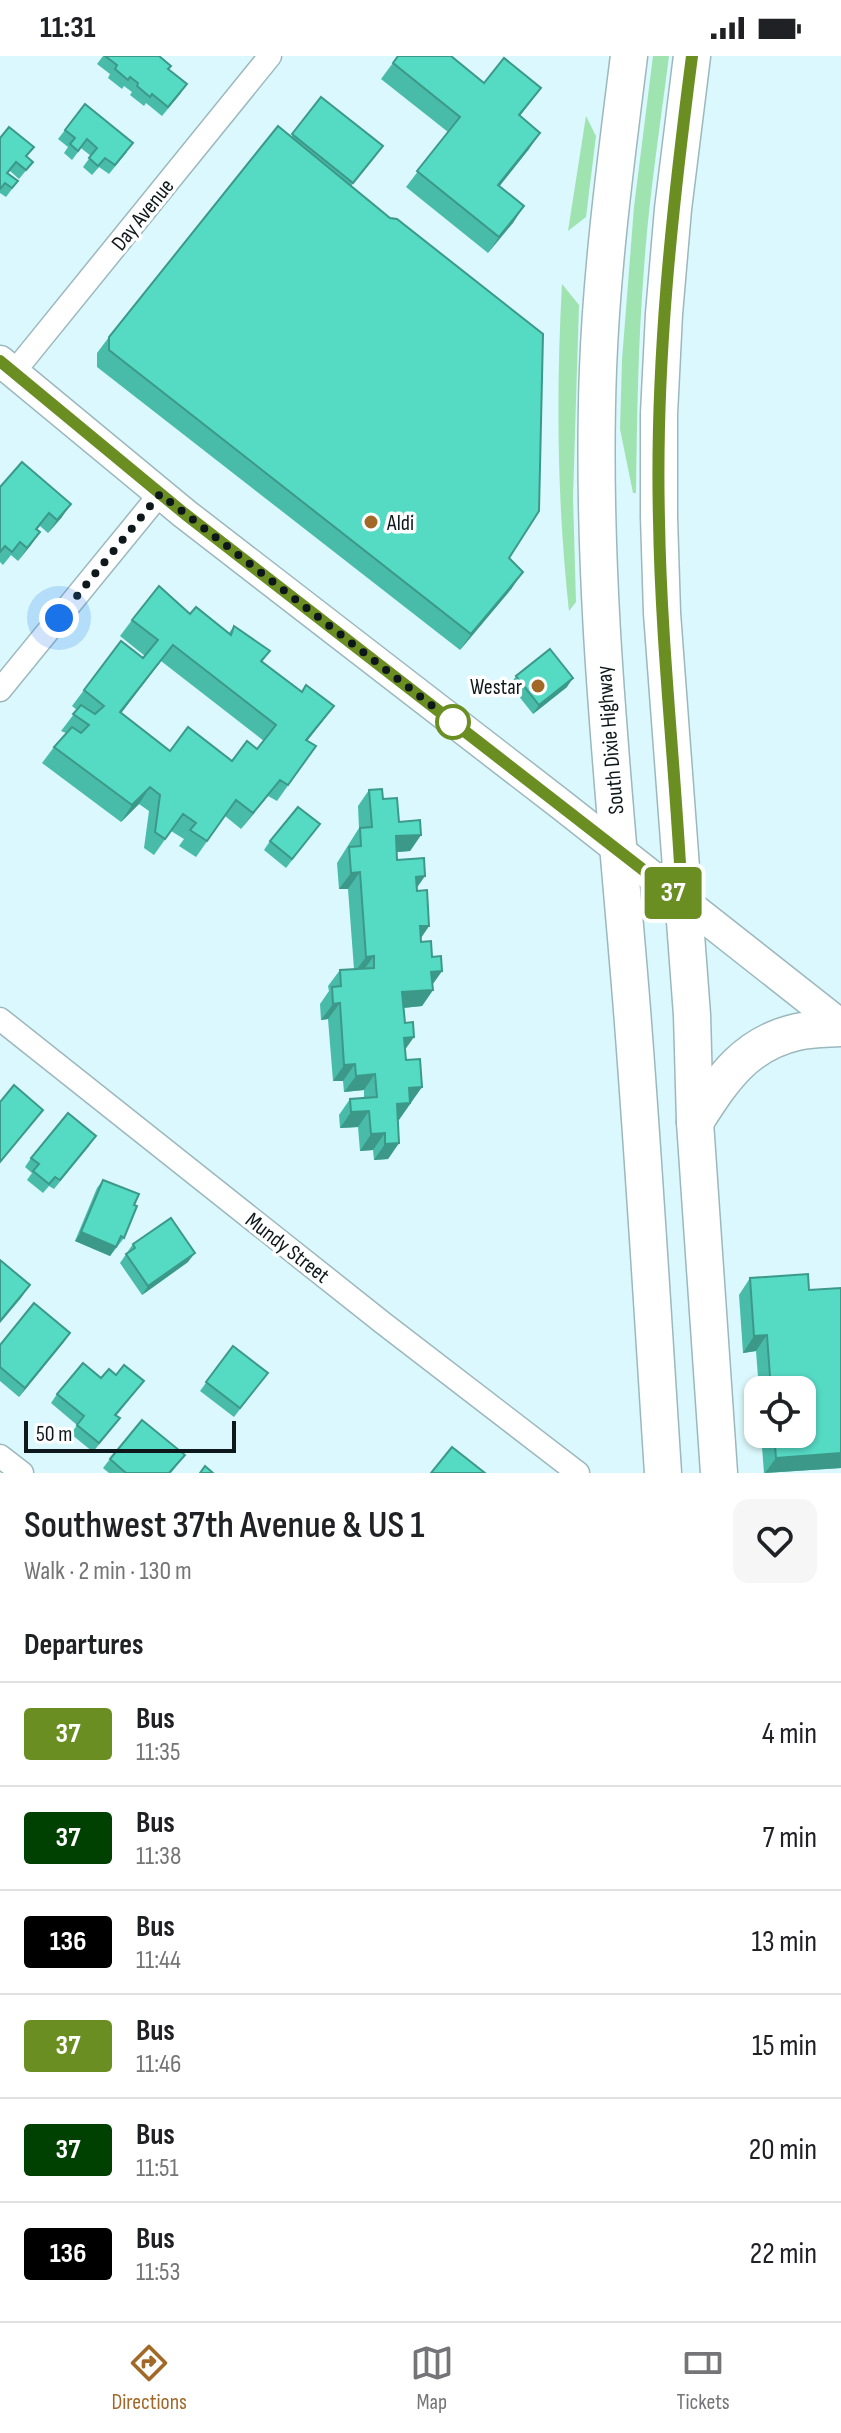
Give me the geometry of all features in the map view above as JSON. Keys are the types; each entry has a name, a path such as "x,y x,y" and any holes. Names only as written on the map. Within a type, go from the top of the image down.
{"highway":[{"name":"South Dixie Highway","path":"629,56 605,268 597,411 598,578 632,1008 663,1473"},
{"path":"692,56 669,245 659,414 659,517 662,613 692,1015 695,1122 719,1473"},
{"path":"695,1122 741,1059 769,1041 797,1032 841,1027"}],"main road":[{"path":"7,366 160,494 618,849 841,1027"}],"street":[{"name":"Day Avenue","path":"7,366 270,56"},
{"path":"0,690 160,494"},
{"name":"Mundy Street","path":"0,1019 383,1323 578,1473"},
{"path":"0,1456 22,1473"}],"green space":[{"path":"653,56 669,56 646,241 639,352 636,493 633,493 620,429 622,360 634,207"},
{"path":"586,116 596,136 586,217 568,231"},
{"path":"562,284 579,305 573,497 576,602 569,611 559,448"}],"building":[{"path":"105,56 159,56 171,66 168,69 187,84 168,107 152,94 150,97 130,77 128,80 115,69 117,65"},
{"path":"398,56 451,56 484,83 504,58 541,88 519,115 540,133 498,185 524,206 499,237 417,171 460,117 393,63"},
{"path":"321,97 383,146 353,183 292,134"},
{"path":"85,104 133,143 115,165 105,158 98,166 89,158 97,148 87,139 78,151 70,144 75,138 65,130"},
{"path":"278,126 390,218 397,219 543,334 539,511 509,558 523,572 471,634 109,350 109,337"},
{"path":"9,127 34,147 26,156 33,162 26,170 16,162 7,173 18,181 12,188 5,183 0,189 0,138"},
{"path":"22,462 71,504 57,520 49,513 36,529 40,532 27,548 20,542 12,552 5,546 0,552 0,487"},
{"path":"159,586 190,614 196,607 231,635 234,626 270,651 261,661 302,692 306,685 334,706 306,740 316,746 288,785 280,780 253,813 236,800 207,841 190,830 196,823 183,814 165,839 155,832 160,795 150,787 132,805 54,747 72,727 81,733 89,725 73,714 81,705 95,714 104,706 84,690 121,641 143,658 158,640 132,620","holes":["173,645 276,725 257,749 247,741 232,761 188,727 170,751 120,712"]},
{"name":"Westar","path":"550,649 573,678 539,705 516,676"},
{"path":"382,789 383,799 397,798 399,822 420,820 421,835 396,836 397,860 424,858 425,876 416,877 417,891 427,890 429,926 420,926 421,942 431,941 432,957 441,956 442,971 431,972 433,990 402,992 405,1023 413,1022 414,1037 404,1038 406,1060 420,1059 422,1087 409,1088 410,1103 397,1104 399,1143 385,1144 385,1133 371,1134 369,1111 351,1112 350,1099 377,1097 375,1074 356,1076 355,1064 344,1065 340,1003 333,1004 332,987 341,986 340,970 374,968 374,956 366,957 360,872 351,873 349,847 361,846 360,828 372,827 369,790"},
{"path":"298,807 320,824 292,859 270,841"},
{"path":"14,1085 43,1110 0,1162 0,1102"},
{"path":"68,1113 96,1136 60,1180 55,1177 49,1184 33,1171 39,1164 31,1158"},
{"path":"103,1180 139,1194 124,1238 121,1236 116,1247 81,1232"},
{"path":"171,1218 195,1253 148,1286 126,1254 135,1248 133,1244"},
{"path":"0,1260 30,1285 0,1321"},
{"path":"808,1274 809,1290 841,1288 841,1453 776,1458 775,1448 816,1448 816,1376 770,1376 767,1335 754,1336 750,1278"},
{"path":"34,1303 70,1333 25,1388 0,1367 0,1345"},
{"path":"233,1346 268,1373 240,1408 206,1382"},
{"path":"83,1363 101,1378 109,1369 116,1375 124,1365 144,1381 115,1415 120,1418 99,1443 77,1425 84,1416 57,1394"},
{"path":"142,1420 185,1455 169,1473 126,1473 110,1459"},
{"path":"452,1447 485,1473 431,1473"},
{"path":"205,1466 213,1473 200,1473"}],"bus line":[{"name":"37","path":"0,361 185,514 682,900 662,613 659,414 669,245 692,56"}],"place":[{"name":"Aldi","path":"371,522"},
{"name":"Westar","path":"538,686"}],"route":[{"path":"59,618 160,494 453,722"}]}
